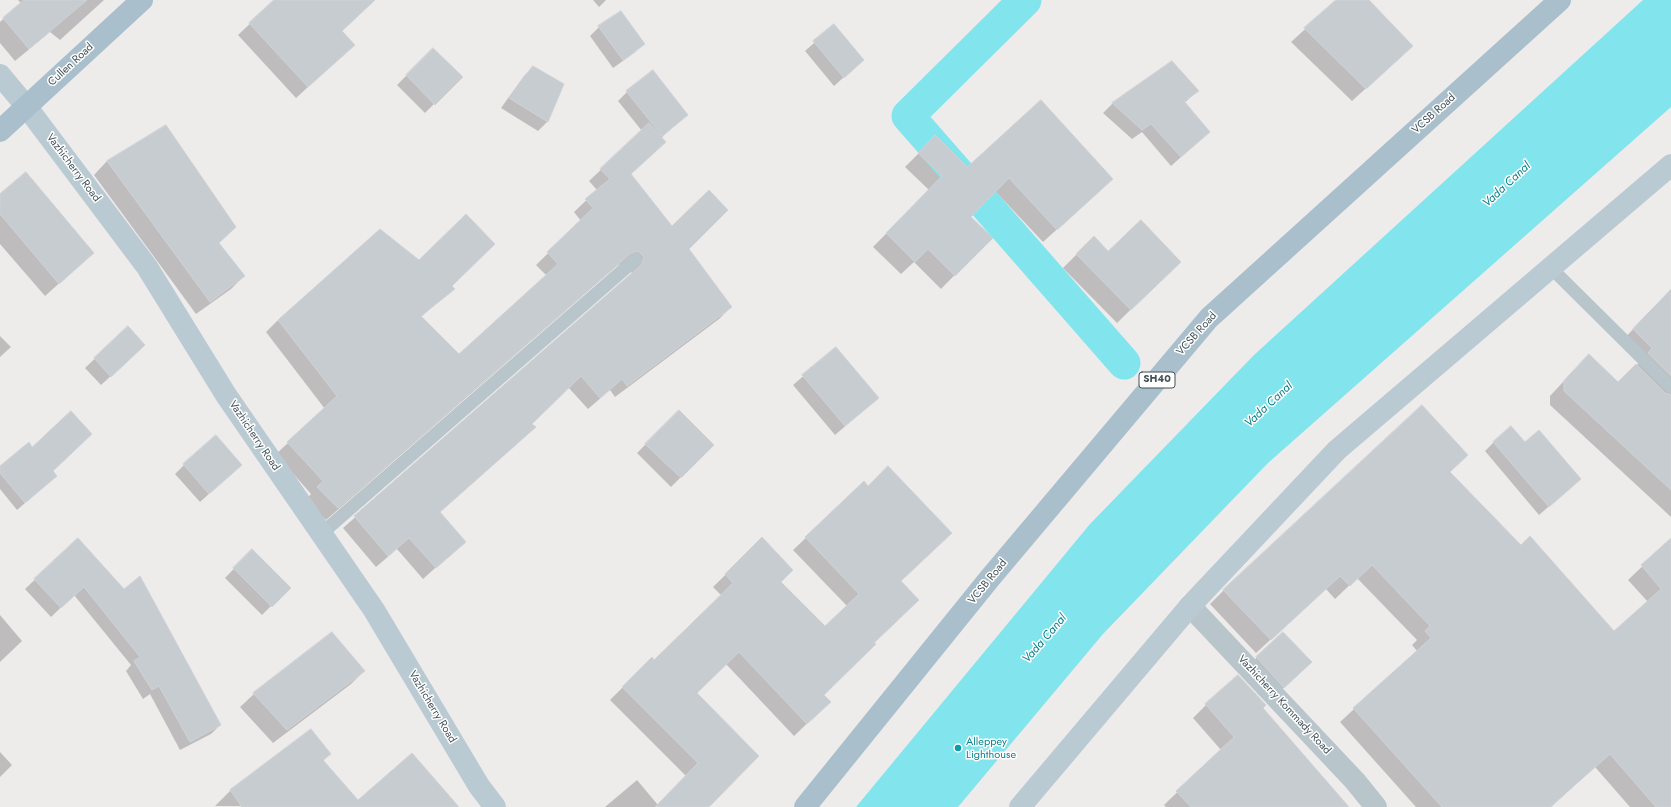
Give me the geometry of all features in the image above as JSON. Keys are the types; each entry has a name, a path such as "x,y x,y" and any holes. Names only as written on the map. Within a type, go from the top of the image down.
{"main road":[{"name":"Cullen Road","path":"0,131 142,0"},
{"name":"VCSB Road","path":"805,807 990,578 1209,318 1560,0"},
{"name":"Vazhicherry Road","path":"0,75 26,106 147,268 226,395 374,610 479,786 495,807"},
{"path":"1020,807 1190,606 1337,450 1671,165"}],"street":[{"name":"Vazhicherry Kommady Road","path":"1190,606 1355,781 1376,807"}],"lane":[{"path":"322,534 636,259"},
{"path":"1551,268 1671,387"}],"water":[{"name":"Vada Canal","path":"1643,0 1671,0 1671,107 1268,463 1103,634 958,807 856,807 1090,524 1254,355"}],"building":[{"path":"24,0 87,0 29,49 3,18"},
{"path":"274,0 375,0 342,31 355,45 308,87 249,23"},
{"path":"1336,0 1369,0 1413,46 1366,89 1304,28"},
{"path":"621,11 645,44 623,60 598,26"},
{"path":"834,24 864,60 844,78 813,41"},
{"path":"433,48 463,77 435,105 406,75"},
{"path":"1172,61 1199,91 1184,101 1210,132 1181,157 1151,124 1142,130 1112,103"},
{"path":"533,66 564,84 548,122 509,98"},
{"path":"653,70 688,115 662,136 626,91"},
{"path":"1041,100 1113,179 1057,230 1009,178 971,217 993,238 955,276 928,249 915,262 886,233 942,176 918,153 935,135 967,167"},
{"path":"649,123 666,142 631,174 672,226 709,190 728,210 689,249 732,307 627,386 622,379 600,398 581,376 532,424 536,427 440,512 466,542 436,568 409,538 388,556 354,516 641,265 644,257 638,251 631,253 338,508 317,487 323,481 287,442 337,396 278,320 380,229 419,260 466,214 495,244 452,286 455,289 421,316 459,354 558,264 547,252 593,208 585,199 610,179 600,169"},
{"path":"166,125 236,227 219,243 245,276 210,302 107,161"},
{"path":"26,172 94,253 59,284 0,214 0,194"},
{"path":"1141,220 1181,262 1131,310 1076,254 1094,236 1108,251"},
{"path":"1671,290 1671,376 1648,353 1652,348 1633,329"},
{"path":"128,326 145,345 111,377 94,358"},
{"path":"836,347 879,398 845,426 802,375"},
{"path":"1589,354 1618,382 1636,364 1665,393 1671,395 1671,490 1564,391 1564,381"},
{"path":"1422,405 1468,455 1450,472 1521,545 1530,536 1614,631 1661,589 1641,565 1671,538 1671,807 1656,807 1610,754 1550,807 1442,807 1353,708 1431,638 1425,631 1430,626 1372,565 1350,586 1340,576 1271,640 1223,590"},
{"path":"679,410 714,445 681,478 645,444"},
{"path":"71,411 92,434 53,471 57,476 25,503 0,473 0,466 29,442 32,447"},
{"path":"1511,426 1525,442 1539,430 1581,479 1549,507 1493,442"},
{"path":"216,435 242,465 209,494 183,464"},
{"path":"888,466 952,533 901,581 919,600 874,643 876,644 824,695 831,702 807,724 739,652 697,693 759,756 709,807 655,807 698,763 622,687 652,657 654,660 733,583 725,574 762,537 793,570 781,582 825,626 859,594 805,537 864,481 868,486"},
{"path":"78,538 124,589 140,576 221,725 190,742 159,686 152,690 134,661 140,657 84,587 61,608 34,579"},
{"path":"252,549 291,588 272,607 233,568"},
{"path":"332,632 365,671 287,730 253,693"},
{"path":"1283,632 1312,662 1284,688 1256,657"},
{"path":"1238,675 1266,705 1263,708 1349,807 1191,807 1176,791 1234,737 1205,704"},
{"path":"311,729 331,754 323,760 358,800 412,753 459,807 242,807 230,790"}],"waterway":[{"path":"1025,0 908,116 1124,363"}],"place":[{"name":"Alleppey Lighthouse","path":"958,748"}]}
